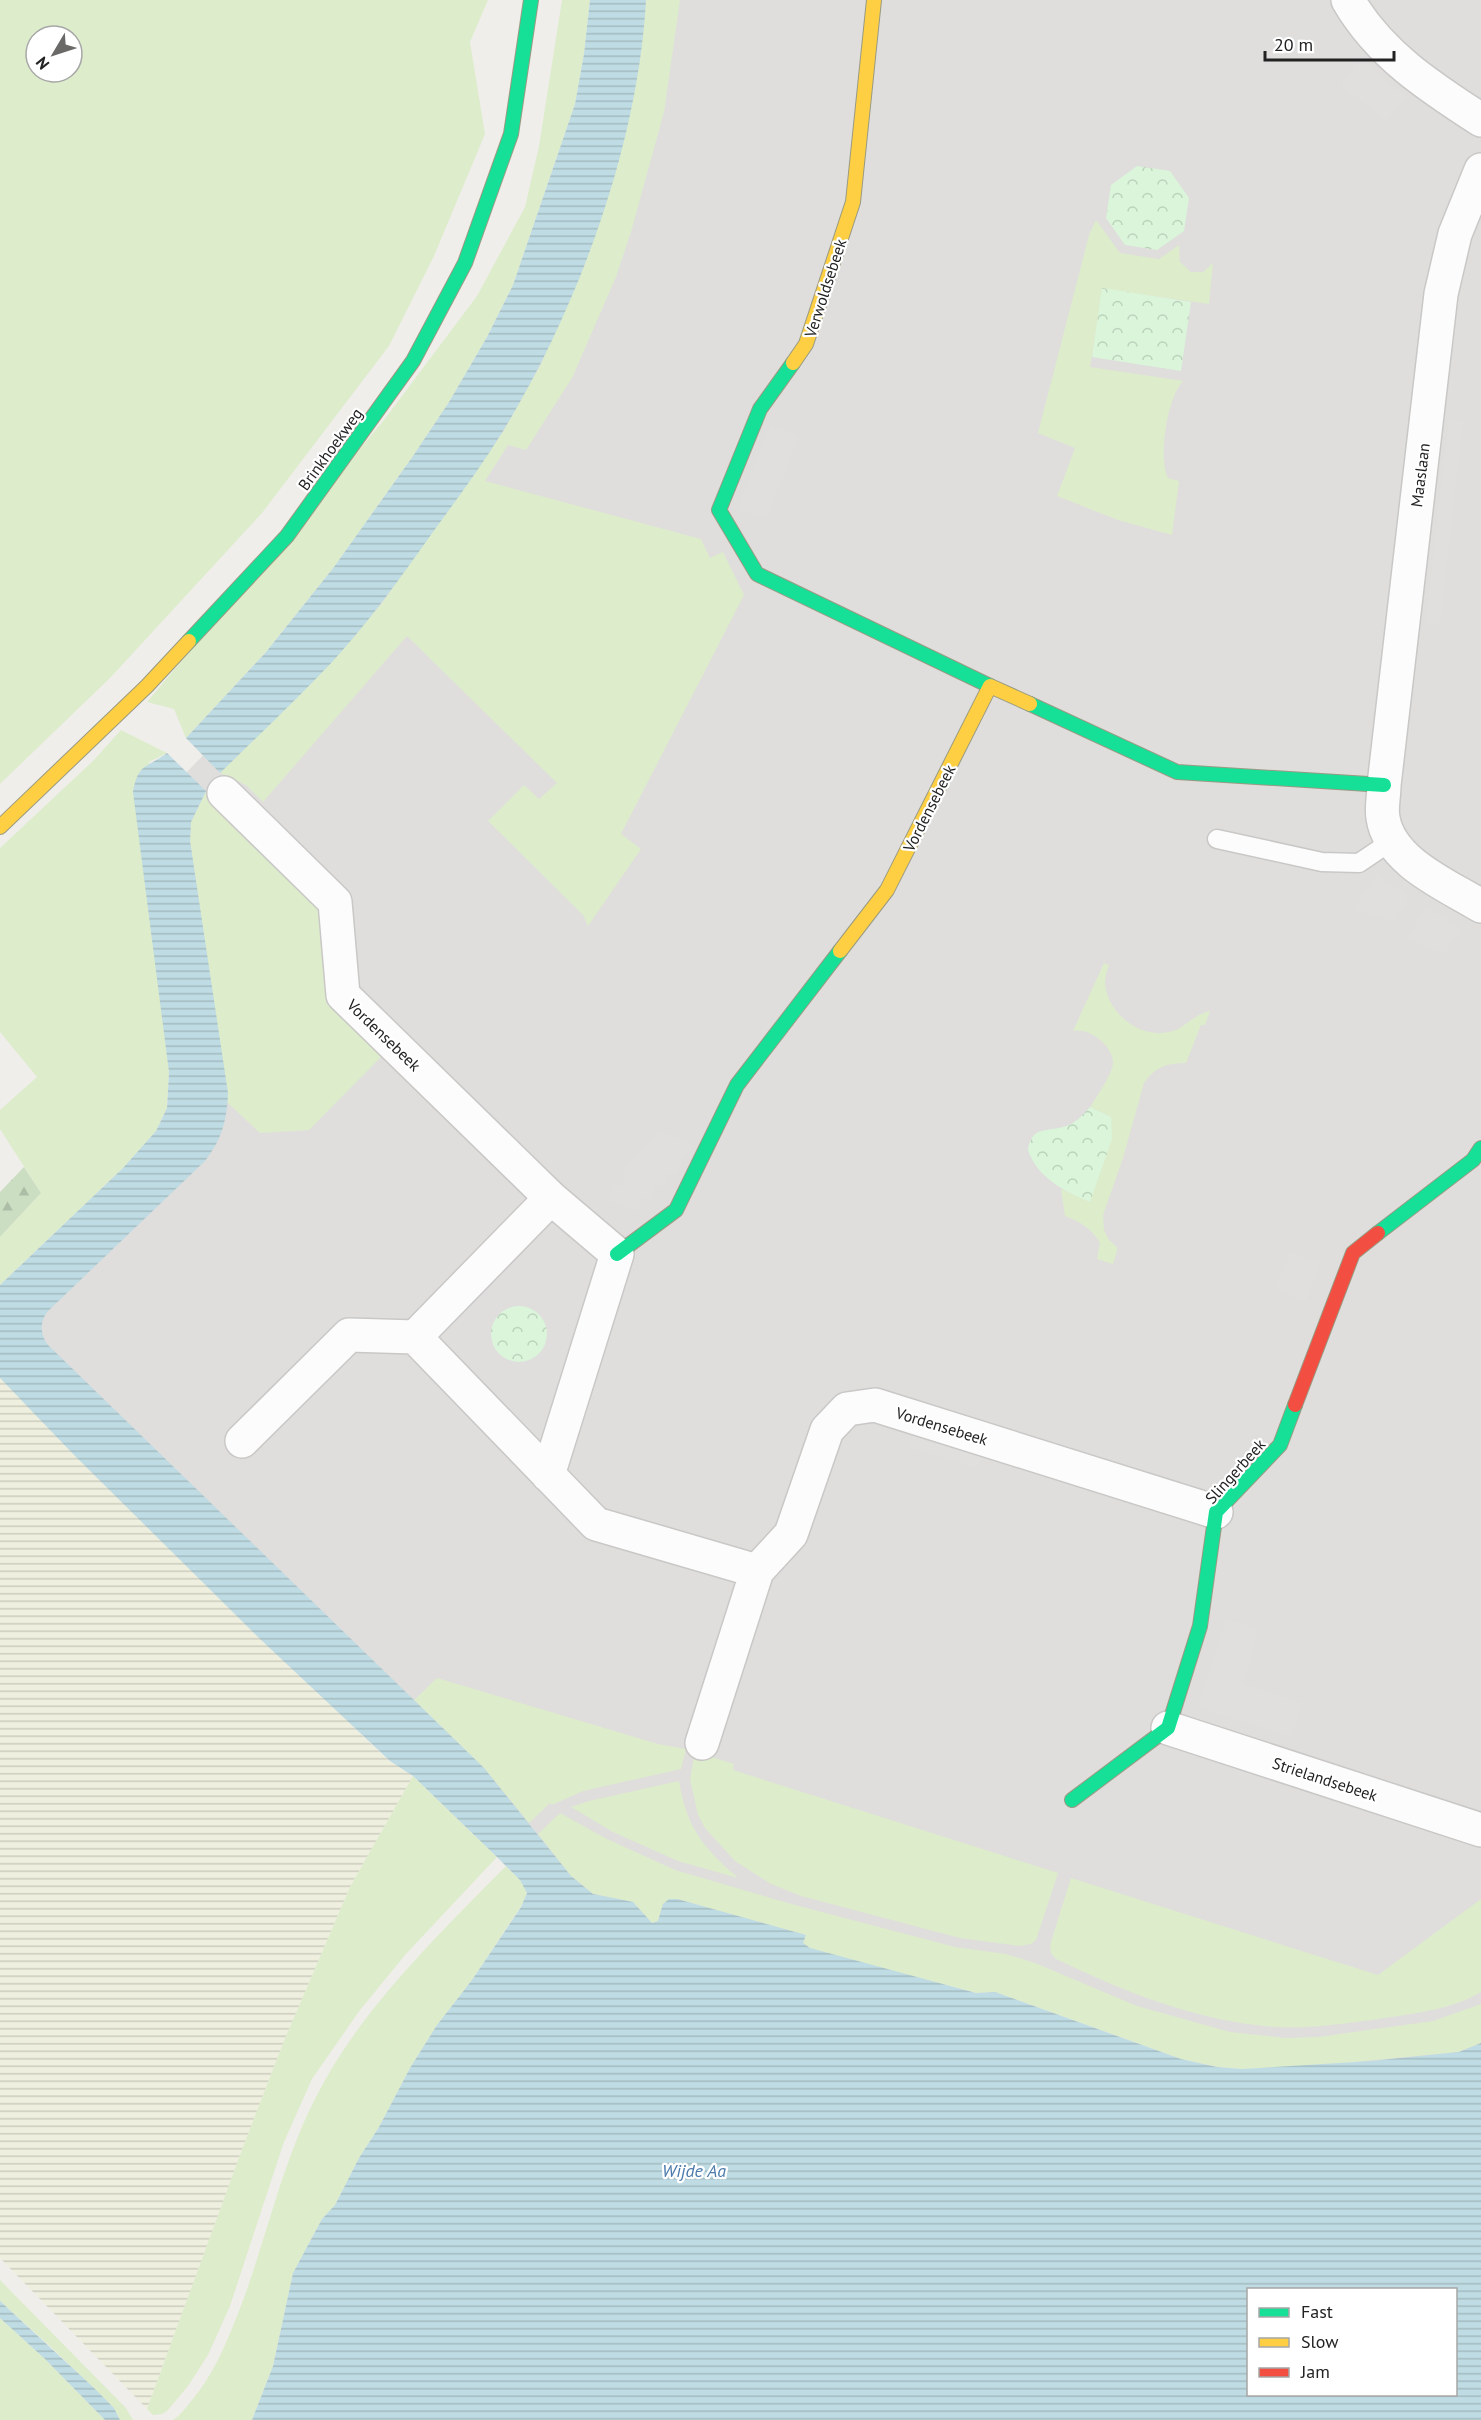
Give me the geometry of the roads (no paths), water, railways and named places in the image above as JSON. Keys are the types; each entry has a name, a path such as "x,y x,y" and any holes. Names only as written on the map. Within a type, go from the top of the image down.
{"street":[{"name":"Brinkhoekweg","path":"0,827 147,686 287,536 413,361 465,263 511,134 531,0"},
{"name":"Verwoldsebeek","path":"874,0 853,202 806,344 760,409 719,510 757,574 990,686"},
{"path":"1348,0 1363,23 1388,51 1433,88 1481,120"},
{"name":"Maaslaan","path":"1390,842 1383,818 1384,785 1441,294 1455,234 1481,170"},
{"path":"990,686 1177,771 1384,785"},
{"name":"Vordensebeek","path":"224,793 335,902 343,995 551,1198 617,1254 676,1210 736,1085 887,890 990,686"},
{"path":"1390,842 1409,862 1481,906"},
{"name":"Slingerbeek","path":"1168,1728 1200,1626 1216,1512 1280,1445 1353,1253 1473,1160 1481,1148"},
{"path":"415,1337 551,1198"},
{"path":"548,1475 617,1254"},
{"path":"242,1441 349,1335 415,1337 596,1524 758,1571"},
{"name":"Vordensebeek","path":"702,1743 758,1571 791,1533 827,1430 848,1409 875,1406 1216,1512"},
{"path":"1072,1800 1168,1728"},
{"name":"Strielandsebeek","path":"1168,1728 1481,1830"}],"lane":[{"path":"1217,839 1322,862 1359,863 1390,842"}],"water":[{"path":"590,0 646,0 641,55 631,111 600,224 556,332 494,445 382,601 333,661 220,773 186,738 266,652 334,567 449,402 487,337 513,285 575,104"},
{"name":"Wijde Aa","path":"167,753 206,791 191,822 190,841 228,1093 225,1121 216,1145 205,1161 47,1312 42,1328 47,1344 484,1768 571,1876 593,1894 633,1902 652,1923 658,1921 663,1904 669,1899 677,1899 806,1935 803,1943 810,1948 976,1993 995,1992 1181,2059 1217,2067 1242,2069 1371,2061 1459,2052 1481,2043 1481,2420 252,2420 273,2366 293,2273 322,2219 335,2205 410,2068 437,2025 472,1980 521,1907 527,1893 520,1880 413,1776 390,1761 259,1638 75,1456 0,1378 0,1285 123,1168 156,1131 167,1108 169,1072 133,792 138,776 144,767"},
{"path":"0,2301 93,2387 114,2408 120,2420 105,2420 45,2359 0,2318"}]}
